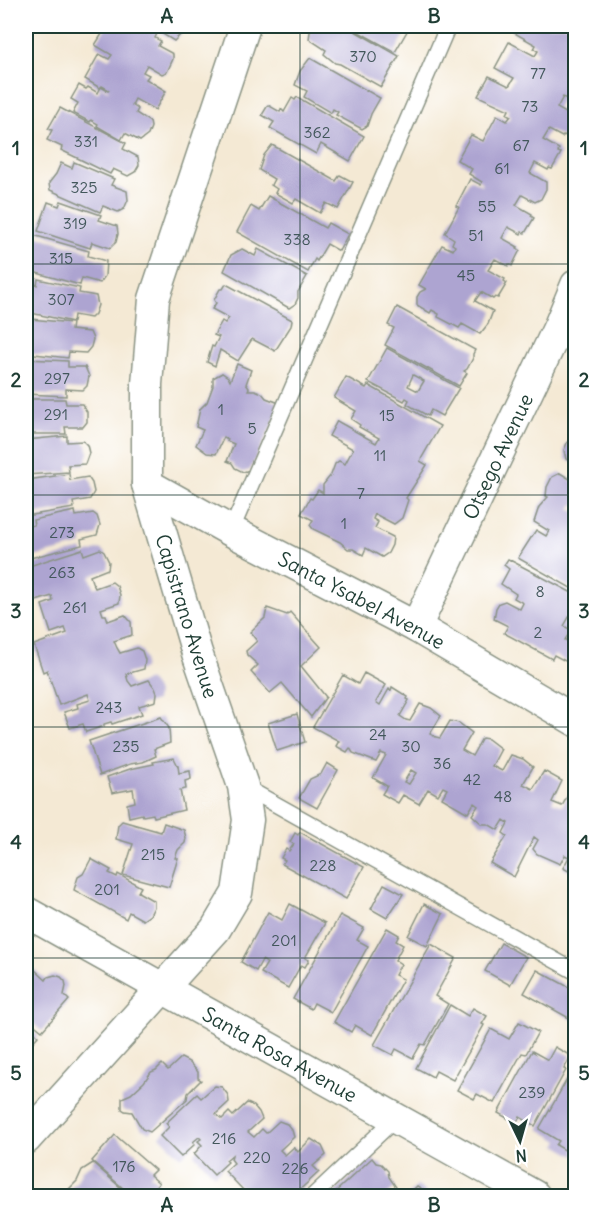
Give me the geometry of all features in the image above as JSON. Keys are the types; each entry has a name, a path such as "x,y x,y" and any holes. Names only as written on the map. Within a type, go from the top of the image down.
{"street":[{"name":"Capistrano Avenue","path":"26,1139 215,930 237,893 248,819 243,786 196,653 147,484 147,384 154,299 244,26"},
{"name":"Otsego Avenue","path":"416,627 559,326 576,285"},
{"name":"Santa Ysabel Avenue","path":"147,484 231,531 416,627 576,722"},
{"name":"Santa Rosa Avenue","path":"26,912 535,1197"}],"lane":[{"path":"231,531 448,26"},
{"path":"243,786 576,972"},
{"path":"313,1197 395,1119"}],"building":[{"path":"107,26 185,26 174,41 158,31 155,38 161,41 158,46 173,54 173,59 167,72 162,74 147,65 143,72 149,75 146,79 166,91 155,110 135,99 132,105 138,109 136,113 150,122 151,127 148,135 140,141 125,133 121,140 91,120 90,122 73,113 78,103 71,99 79,85 98,93 101,87 85,79 99,54 109,59 112,55 95,45"},
{"path":"313,26 329,26 337,30 339,26 346,26 399,56 381,87 335,63 324,54 326,50 309,39"},
{"path":"348,26 410,26 395,52"},
{"path":"514,26 576,26 576,66 570,75 576,78 576,104 563,97 557,108 575,120 566,136 562,137 549,130 543,140 559,149 558,152 561,153 552,169 548,170 535,163 530,173 546,182 546,189 541,199 535,202 522,195 516,205 532,214 534,218 525,233 521,234 508,227 502,238 520,250 512,266 495,259 488,270 505,279 507,283 498,298 493,299 481,292 475,301 493,311 488,324 480,334 462,324 459,328 438,317 439,314 432,310 430,313 417,305 417,297 426,289 419,285 442,245 453,250 455,246 452,244 454,239 445,233 470,179 481,185 482,182 469,174 472,169 457,160 471,135 483,141 497,115 507,121 511,116 507,114 509,110 478,96 489,76 509,86 514,78 495,68 509,42 535,56 538,51 534,49 536,45 511,31"},
{"path":"310,58 380,98 367,126 362,129 336,115 338,112 333,109 331,113 304,97 307,91 295,85 300,71"},
{"path":"297,97 364,136 350,161 321,144 316,154 270,128 274,122 262,115 268,105 284,112 292,98 295,100"},
{"path":"60,108 126,143 123,149 138,157 139,165 135,172 128,176 113,169 110,174 61,150 62,147 47,140 52,130 48,129"},
{"path":"272,145 336,181 340,175 353,182 338,209 326,203 320,213 296,199 293,203 275,193 277,189 271,185 274,179 259,170 264,155"},
{"path":"74,162 114,179 111,185 127,191 128,200 124,209 118,212 103,206 100,212 50,190 49,183 61,163 72,168"},
{"path":"268,196 325,228 328,223 348,234 339,251 327,244 308,272 237,232 251,206 259,211"},
{"path":"61,201 101,215 99,220 117,226 116,242 110,248 92,242 90,248 38,231 48,202 59,206"},
{"path":"26,233 89,251 88,256 106,261 105,276 100,283 82,278 80,285 26,270"},
{"path":"242,249 255,256 258,249 307,276 298,292 295,304 289,308 224,271 231,255"},
{"path":"38,279 80,288 79,293 96,296 98,305 95,314 91,318 74,315 73,322 26,312 26,283 37,285"},
{"path":"226,284 292,320 291,326 275,351 252,339 238,361 220,350 215,366 207,362 212,346 214,347 219,337 214,335 222,321 225,323 229,318 212,309 220,289 223,289"},
{"path":"397,307 475,350 473,358 464,371 467,373 459,386 385,345 394,328 388,325"},
{"path":"30,319 72,323 71,330 90,332 93,339 91,347 86,353 69,352 68,358 26,353 26,324 30,324"},
{"path":"387,348 459,388 442,416 431,410 428,416 407,404 409,400 406,398 404,401 368,382","holes":["413,375 424,381 418,391 408,386"]},
{"path":"26,359 68,361 68,367 85,367 89,376 87,386 83,390 66,389 66,396 26,394"},
{"path":"237,364 251,370 246,384 248,390 255,390 266,398 282,404 250,470 243,472 227,461 234,444 227,441 228,439 224,437 216,454 207,453 196,445 203,430 196,427 200,409 207,402 213,386 213,378 222,373 230,381"},
{"path":"346,377 366,388 368,385 440,426 420,461 427,465 406,498 408,500 402,518 394,524 375,514 373,519 378,522 375,528 393,537 388,553 382,557 366,548 363,555 353,549 348,549 340,542 313,529 310,525 313,520 301,514 310,498 312,499 318,490 323,493 323,485 331,475 335,464 339,461 345,464 353,449 329,436 337,421 376,443 379,438 359,427 360,425 351,419 356,411 334,398"},
{"path":"26,399 65,399 66,404 82,404 87,412 87,422 83,427 65,427 66,434 26,434"},
{"path":"67,436 67,442 83,441 87,445 89,453 85,464 68,465 69,472 26,475 26,440"},
{"path":"576,437 576,465 566,459 564,450 567,443"},
{"path":"560,473 573,481 576,477 576,506 573,504 570,509 576,512 576,591 518,558 536,530 546,536 549,531 534,522 539,507 548,497 546,496 547,487 552,477"},
{"path":"69,474 70,480 88,477 94,492 90,499 73,502 74,508 26,516 27,480"},
{"path":"75,511 76,516 93,513 97,516 100,525 97,535 81,539 82,545 26,559 26,527 34,525 33,520"},
{"path":"82,549 84,555 100,549 104,552 109,562 108,569 90,576 92,582 95,588 112,582 117,586 120,595 119,603 101,609 103,615 106,615 108,621 125,615 131,622 132,635 114,641 117,648 120,653 137,648 142,651 145,660 144,669 126,674 128,681 132,686 149,680 157,693 156,701 139,706 142,714 112,724 111,722 104,724 104,726 86,732 83,724 70,728 64,712 78,708 77,704 90,700 88,694 59,705 47,670 43,672 34,645 67,633 65,628 51,633 42,605 53,601 52,596 36,601 26,575 26,567"},
{"path":"508,559 576,595 576,605 564,626 571,630 565,640 576,646 569,663 554,655 552,659 504,633 508,626 494,619 499,603 505,601 520,609 523,603 514,598 516,594 501,584 509,569 504,565"},
{"path":"267,608 287,615 290,612 321,647 301,666 326,697 311,717 282,683 270,693 251,672 258,665 247,655 246,651 257,641 250,632 265,618"},
{"path":"364,673 386,685 376,702 380,705 392,687 408,697 409,700 400,716 406,720 410,721 420,704 431,708 441,716 430,734 436,737 440,738 450,721 459,723 472,733 462,750 472,756 482,738 488,739 501,749 492,766 502,771 511,755 523,759 533,767 523,784 533,789 544,771 562,781 552,802 562,806 572,788 576,790 576,875 563,868 569,857 565,855 560,864 537,854 533,849 538,840 534,837 514,877 490,863 507,836 503,833 508,823 504,820 498,830 488,824 482,824 472,815 478,806 474,803 468,813 442,798 447,789 443,787 438,795 428,789 419,804 403,795 398,803 382,794 387,786 373,778 386,755 381,753 376,762 353,753 350,748 347,752 336,746 339,741 313,727 343,675 358,684","holes":["411,770 416,773 409,784 404,782"]},
{"path":"297,714 305,742 277,751 268,723"},
{"path":"161,717 169,728 170,743 154,749 156,756 143,762 130,764 100,775 89,741"},
{"path":"174,758 179,773 190,771 191,779 185,781 186,789 180,790 184,810 154,817 153,814 143,816 142,814 129,817 127,804 135,802 133,789 112,793 107,777 154,764 153,762"},
{"path":"327,763 338,770 317,808 299,798 310,779 321,774"},
{"path":"122,821 161,832 164,823 184,830 185,843 178,850 175,858 178,858 169,887 123,875 133,844 116,839 118,825"},
{"path":"300,832 364,867 346,899 282,864 285,860 281,858 286,849 289,851 294,844 290,842 295,833 298,835"},
{"path":"91,859 111,870 109,873 117,877 118,874 141,887 138,892 154,901 150,915 143,920 129,912 126,919 74,890 78,877 83,874"},
{"path":"384,884 403,894 387,918 371,909"},
{"path":"290,904 325,923 305,958 309,960 305,967 301,965 288,988 261,973 267,963 262,960 256,971 241,962 268,912 282,920"},
{"path":"424,904 443,914 427,946 408,936"},
{"path":"340,915 364,928 357,940 368,946 331,1012 314,1003 311,1009 293,999"},
{"path":"387,928 399,935 396,941 403,945 395,960 401,964 395,975 403,979 372,1035 355,1025 351,1032 334,1022"},
{"path":"501,943 526,957 510,985 485,971"},
{"path":"431,944 456,958 435,996 448,1004 425,1045 421,1044 413,1058 396,1049 393,1055 374,1045"},
{"path":"26,967 30,971 35,970 46,980 55,975 65,981 64,995 69,1000 42,1031 26,1018"},
{"path":"537,970 576,991 576,1022 524,993"},
{"path":"450,1005 468,1016 473,1008 487,1016 453,1080 436,1071 433,1077 416,1068"},
{"path":"519,1022 538,1032 526,1054 522,1053 494,1103 477,1094 474,1099 457,1090 491,1029 509,1039"},
{"path":"26,1025 38,1036 31,1044 26,1056"},
{"path":"555,1047 571,1056 564,1069 566,1070 535,1126 520,1117 516,1123 498,1113 532,1051 548,1060"},
{"path":"181,1058 189,1062 198,1072 198,1078 201,1080 188,1093 187,1099 150,1132 142,1129 132,1112 122,1109 122,1098 131,1094 151,1072 162,1064 168,1070"},
{"path":"573,1069 576,1070 575,1156 556,1145 559,1141 539,1129"},
{"path":"215,1086 222,1087 228,1095 229,1102 216,1114 222,1119 229,1112 233,1116 247,1103 259,1112 262,1119 248,1132 254,1137 262,1129 266,1133 279,1121 287,1124 294,1137 280,1150 285,1155 294,1147 298,1152 311,1139 322,1146 326,1155 313,1166 319,1172 293,1196 245,1196 243,1195 246,1193 225,1171 234,1163 231,1159 232,1155 214,1175 194,1154 202,1145 198,1141 201,1139 199,1137 181,1157 160,1136 169,1127 166,1123 197,1094 201,1098"},
{"path":"115,1135 155,1170 150,1175 159,1183 148,1196 134,1194 132,1196 92,1161"},
{"path":"372,1158 388,1171 396,1187 385,1196 331,1196"},
{"path":"93,1163 130,1196 62,1196 77,1181 82,1170"},
{"path":"417,1186 424,1190 430,1196 407,1196"}]}
